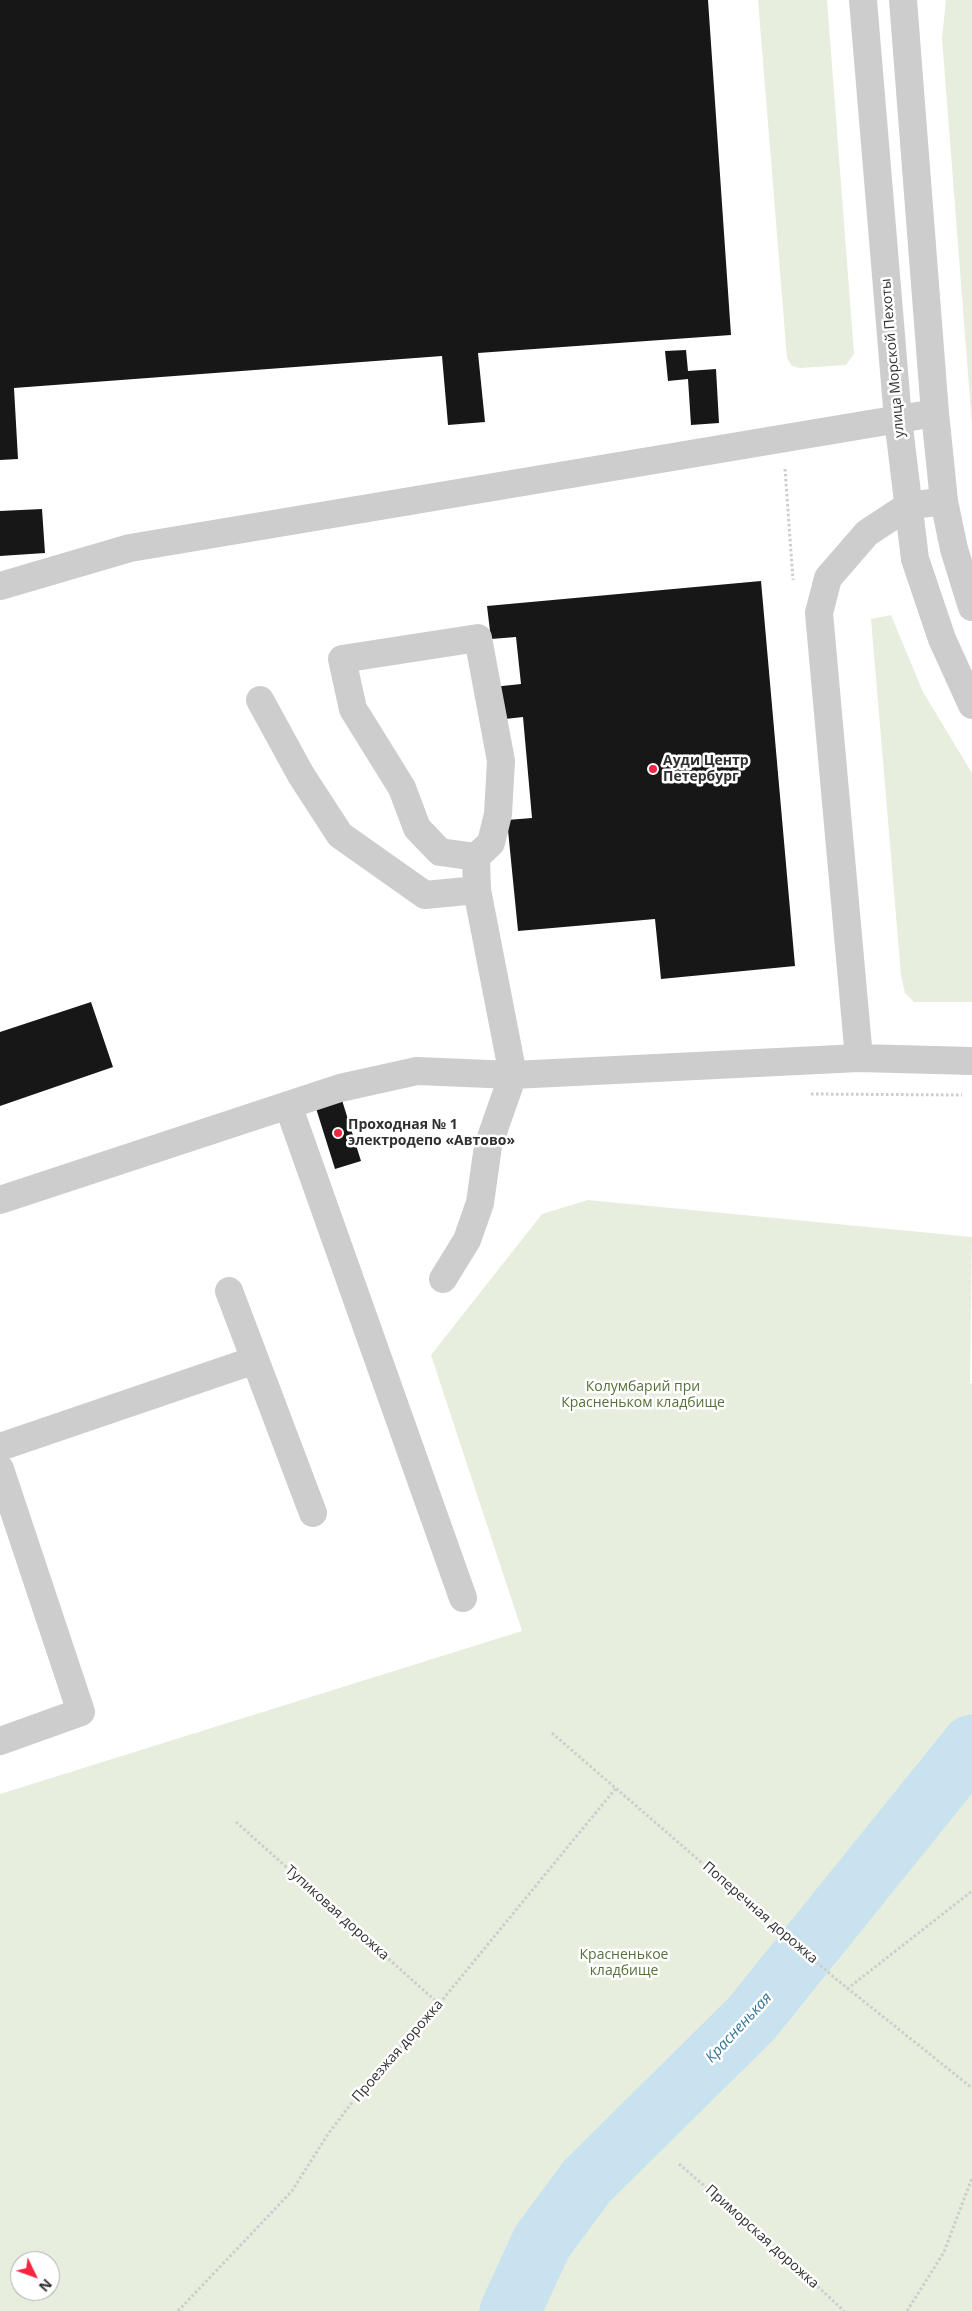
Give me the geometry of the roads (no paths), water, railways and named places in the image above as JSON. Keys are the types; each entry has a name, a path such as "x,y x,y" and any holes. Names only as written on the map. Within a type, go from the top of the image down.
{"street":[{"name":"улица Морской Пехоты","path":"863,0 898,419 915,559 942,638 972,704"},
{"path":"903,0 935,413 944,501 954,549 972,607"},
{"path":"0,586 130,548 935,413"},
{"path":"859,1058 819,613 828,578 867,533 908,506 944,501"},
{"path":"443,1279 467,1240 476,1212 488,1146 513,1075 477,890 476,857 491,843 498,814 501,761 478,638 342,659 353,709 402,788 417,828 440,852 476,857"},
{"path":"260,700 301,775 340,835 425,895 477,890"},
{"path":"0,1200 340,1088 417,1071 513,1075 859,1058 972,1061"},
{"path":"288,1105 463,1598"},
{"path":"229,1291 313,1514"},
{"path":"0,1447 255,1360"},
{"path":"0,1469 81,1712 0,1741"}],"waterway":[{"name":"Красненькая","path":"510,2311 542,2242 587,2181 751,2019 972,1745"}],"place":[{"name":"Ауди Центр Петербург","path":"653,769"},
{"name":"Проходная № 1 электродепо «Автово»","path":"338,1133"}],"park label":[{"name":"Колумбарий при Красненьком кладбище","path":"643,1395"},
{"name":"Красненькое кладбище","path":"624,1964"}]}
